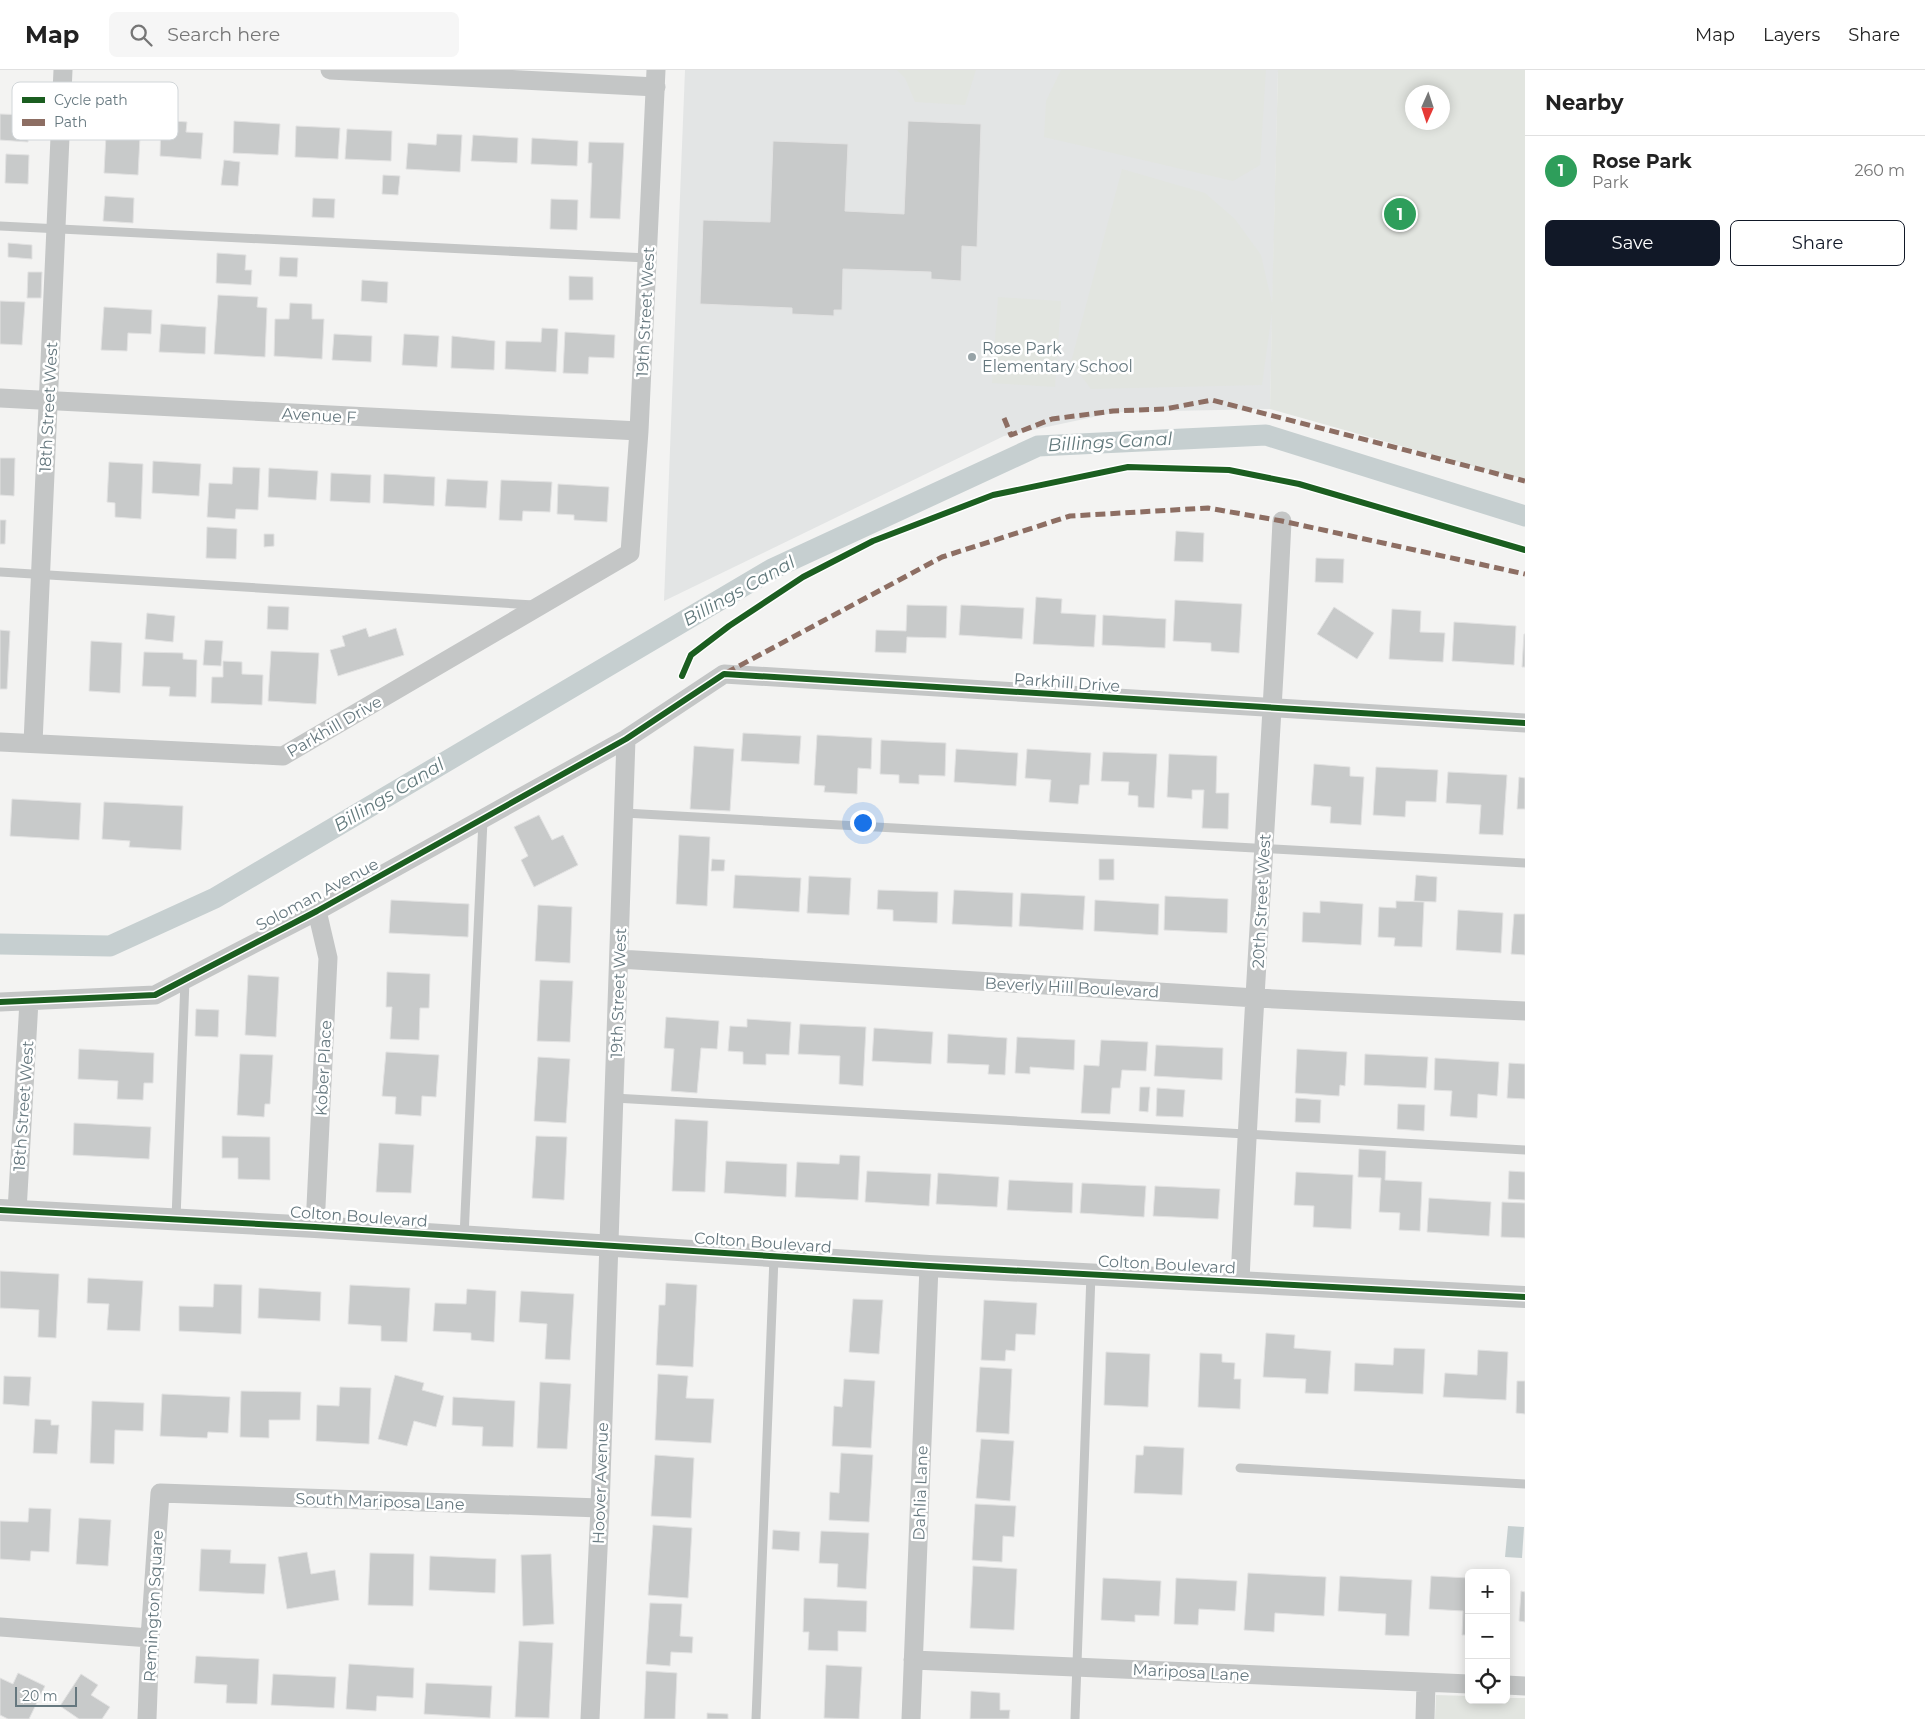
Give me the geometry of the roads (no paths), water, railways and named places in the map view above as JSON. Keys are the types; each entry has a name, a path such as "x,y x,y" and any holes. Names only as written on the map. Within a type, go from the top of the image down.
{"street":[{"path":"330,70 656,78"},
{"name":"19th Street West","path":"630,553 639,431 656,78"},
{"name":"18th Street West","path":"32,743 59,140"},
{"name":"Avenue F","path":"0,398 639,431"},
{"name":"20th Street West","path":"1240,1281 1282,521"},
{"name":"Parkhill Drive","path":"0,742 283,756 630,553"},
{"name":"Parkhill Drive","path":"626,739 724,674 1525,723"},
{"name":"19th Street West","path":"608,1246 626,739"},
{"name":"Soloman Avenue","path":"0,1002 155,995 317,911 626,739"},
{"name":"Kober Place","path":"315,1227 328,958 317,911"},
{"name":"Beverly Hill Boulevard","path":"619,960 1256,998 1525,1011"},
{"name":"18th Street West","path":"8,1210 29,1001"},
{"name":"Colton Boulevard","path":"8,1210 315,1227 929,1266 1525,1297"},
{"name":"Hoover Avenue","path":"590,1719 600,1508 608,1246"},
{"name":"Dahlia Lane","path":"911,1719 929,1266"},
{"name":"South Mariposa Lane","path":"160,1493 600,1508"},
{"name":"Remington Square","path":"147,1719 150,1638 160,1493"},
{"path":"0,1627 150,1638"},
{"name":"Mariposa Lane","path":"913,1660 1465,1684"},
{"path":"1425,1719 1426,1683"},
{"path":"1510,1685 1525,1686"}],"lane":[{"path":"0,226 647,258"},
{"path":"0,572 540,606"},
{"path":"624,813 1525,864"},
{"path":"464,1237 483,819"},
{"path":"176,1219 184,980"},
{"path":"614,1098 1525,1150"},
{"path":"756,1719 774,1257"},
{"path":"1075,1719 1091,1274"},
{"path":"1240,1468 1525,1484"}],"waterway":[{"name":"Billings Canal","path":"0,944 110,946 215,898 772,569 1038,446 1266,435 1525,516"}],"place":[{"name":"Rose Park","path":"1400,214"},
{"name":"Rose Park Elementary School","path":"972,357"}]}
